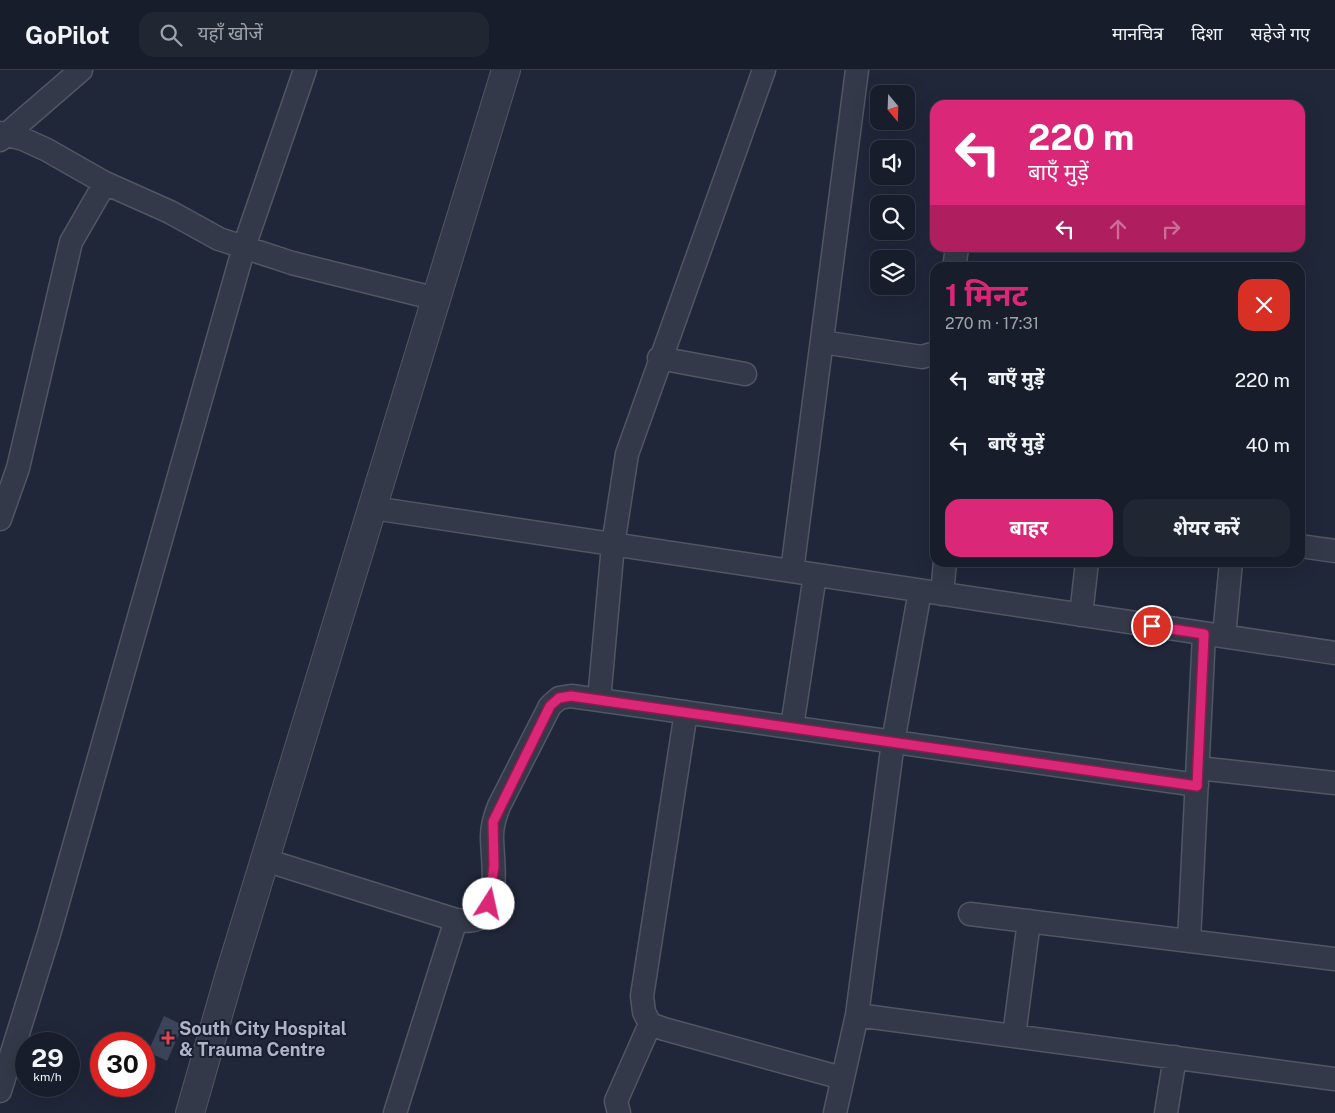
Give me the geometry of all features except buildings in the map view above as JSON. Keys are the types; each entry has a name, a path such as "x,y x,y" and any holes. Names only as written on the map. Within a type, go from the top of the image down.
{"street":[{"path":"2,136 80,70"},
{"path":"0,1091 49,934 244,247 305,70"},
{"path":"190,1113 229,977 506,70"},
{"path":"598,700 613,545 627,454 764,70"},
{"path":"792,571 857,70"},
{"path":"2,136 23,138 105,183 170,212 219,239 292,263 437,299"},
{"path":"0,519 18,468 71,242 105,183"},
{"path":"822,342 922,357 930,355"},
{"path":"660,358 745,374"},
{"path":"373,508 1335,653"},
{"path":"1305,547 1335,550"},
{"path":"835,1113 856,1016 893,742 931,592 943,567"},
{"path":"1081,615 1086,567"},
{"path":"1190,941 1198,777 1214,635 1230,567"},
{"path":"792,728 815,575"},
{"path":"265,860 456,920 470,921 482,917 489,904 494,866 493,822 550,706 559,698 571,696 893,742 1198,777 1335,783"},
{"path":"686,712 642,996 644,1012 650,1024 842,1078"},
{"path":"970,914 1335,959"},
{"path":"395,1113 456,920"},
{"path":"1014,1036 1029,921"},
{"path":"856,1016 1335,1079"},
{"path":"619,1113 616,1101 650,1024"},
{"path":"1166,1113 1175,1058"}],"place":[{"name":"South City Hospital & Trauma Centre","path":"168,1038"}],"route":[{"path":"489,904 494,879 493,822 499,806 550,706 559,698 571,696 1197,786 1204,634 1152,626"}]}
